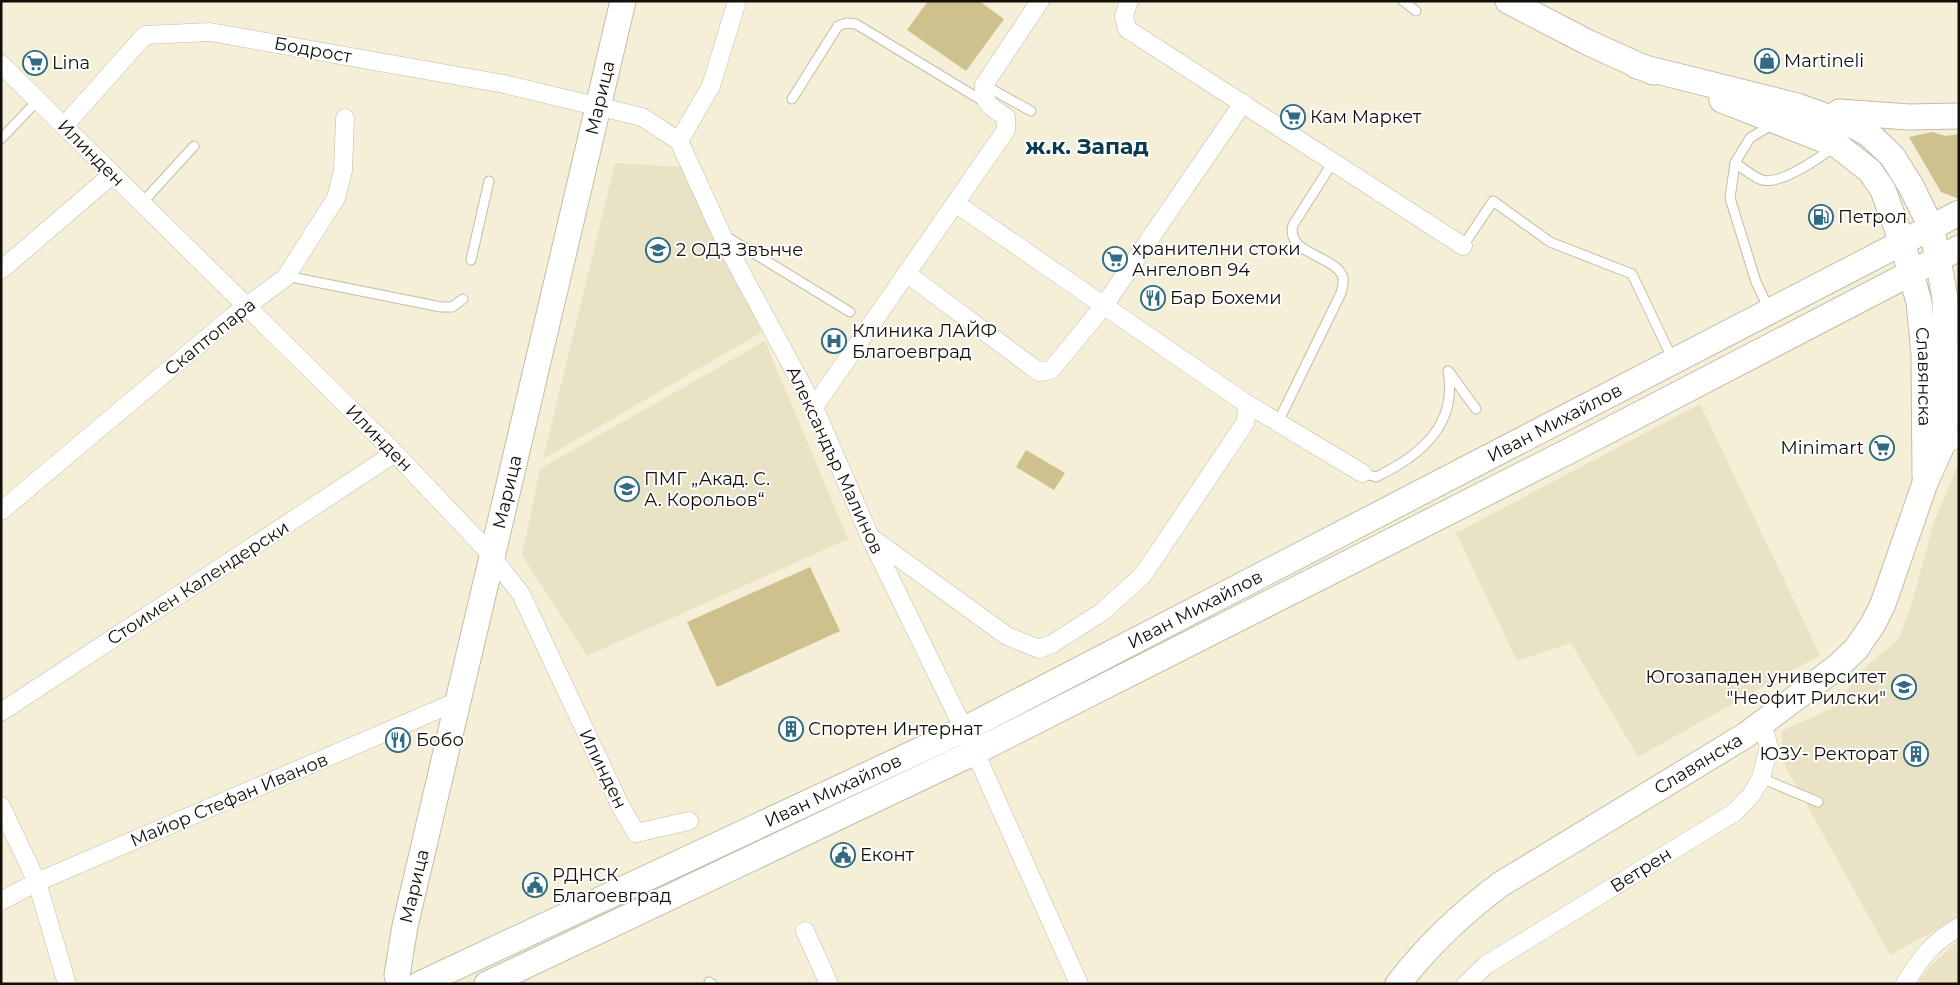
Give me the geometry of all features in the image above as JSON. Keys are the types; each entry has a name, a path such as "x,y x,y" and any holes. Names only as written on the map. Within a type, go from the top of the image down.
{"street":[{"name":"Марица","path":"400,984 397,975 402,942 622,1"},
{"path":"598,105 642,117 679,141 711,86 736,1"},
{"path":"814,407 1006,130 1006,117 986,103 983,94 984,84 1040,1"},
{"path":"1129,1 1124,16 1127,29 1463,246"},
{"path":"1508,1 1637,66 1786,114 1959,116"},
{"name":"Бодрост","path":"64,126 146,35 210,32 504,84 598,105"},
{"name":"Илинден","path":"1,64 395,453 492,557 520,594 620,806 636,833 689,821"},
{"path":"906,273 1039,372 1051,370 1102,307 1242,104"},
{"name":"Славянска","path":"1786,114 1837,145 1870,171 1883,190 1902,242 1919,302 1924,355 1942,441"},
{"name":"Славянска","path":"1398,984 1437,937 1469,908 1502,884 1762,723 1837,667 1856,649 1866,636 1883,604 1925,483 1942,441 1946,417 1945,299 1949,253 1931,227 1911,186 1892,156 1870,135 1856,126 1786,114"},
{"name":"Скаптопара","path":"1,510 247,306 286,276 336,198 343,172 346,118"},
{"name":"Александър Малинов","path":"679,141 722,233 814,407 870,537 975,752 1079,984"},
{"path":"1,270 112,174"},
{"path":"955,203 1102,307 1244,402 1362,473"},
{"name":"Иван Михайлов","path":"420,984 963,730 1959,213"},
{"name":"Иван Михайлов","path":"487,984 975,752 1573,449 1910,271 1949,253"},
{"path":"870,537 1007,636 1039,649 1052,644 1102,612 1143,575 1245,423 1247,412 1244,402"},
{"name":"Стоимен Календерски","path":"1,712 395,453"},
{"name":"Майор Стефан Иванов","path":"1,901 37,882 458,701"},
{"name":"Ветрен","path":"1466,984 1486,965 1524,940 1736,812 1752,794 1761,778 1769,747 1762,723"},
{"path":"1,806 37,882 67,984"},
{"path":"1905,984 1915,966 1934,943 1959,926"},
{"path":"805,931 829,984"}],"lane":[{"path":"1403,1 1416,11"},
{"path":"792,99 838,26 846,23 856,24 986,103"},
{"path":"984,84 1031,111"},
{"path":"1,139 38,100"},
{"path":"1771,311 1756,282 1730,198 1735,163 1750,138 1786,114"},
{"path":"1735,163 1762,180 1774,180 1811,164 1837,145"},
{"path":"142,203 194,146"},
{"path":"1278,422 1341,294 1343,281 1339,271 1295,242 1291,232 1293,225 1333,162"},
{"path":"471,260 490,181"},
{"path":"1463,246 1493,201 1550,242 1632,274 1674,362"},
{"path":"722,233 850,312"},
{"path":"286,276 442,307 452,307 463,299"},
{"path":"1362,473 1376,477 1405,461 1422,449 1432,438 1446,412 1449,400 1450,382 1448,371 1476,409"},
{"path":"1761,778 1818,802"}],"shaded area":[{"path":"928,1 979,1 1004,19 966,71 907,30"},
{"path":"1932,132 1946,136 1959,134 1959,199 1941,192 1909,137"},
{"name":"2 ОДЗ Звънче","path":"615,163 682,167 762,332 543,459"},
{"path":"765,341 848,539 587,656 522,555 540,469"},
{"path":"1700,404 1820,655 1638,757 1571,643 1517,661 1456,533"},
{"path":"1026,450 1065,473 1054,490 1016,467"},
{"name":"Югозападен университет \"Неофит Рилски\"","path":"1959,462 1959,917 1890,955 1782,760 1782,731 1831,709 1868,665 1898,640 1912,603 1933,525"},
{"path":"810,567 840,631 717,687 687,622"},
{"path":"1959,940 1959,984 1917,984 1930,966"}],"place":[{"name":"Martineli","path":"1767,61"},
{"name":"Lina","path":"35,63"},
{"name":"Кам Маркет","path":"1293,117"},
{"name":"Петрол","path":"1821,217"},
{"name":"2 ОДЗ Звънче","path":"658,250"},
{"name":"хранителни стоки Ангеловп 94","path":"1115,259"},
{"name":"Бар Бохеми","path":"1153,298"},
{"name":"Клиника ЛАЙФ Благоевград","path":"834,341"},
{"name":"Minimart","path":"1882,448"},
{"name":"ПМГ „Акад. С. А. Корольов“","path":"627,489"},
{"name":"Югозападен университет \"Неофит Рилски\"","path":"1904,687"},
{"name":"Спортен Интернат","path":"791,729"},
{"name":"Бобо","path":"398,740"},
{"name":"ЮЗУ- Ректорат","path":"1916,754"},
{"name":"Еконт","path":"843,855"},
{"name":"РДНСК Благоевград","path":"535,885"}],"district":[{"name":"ж.к. Запад","path":"1087,146"}]}
